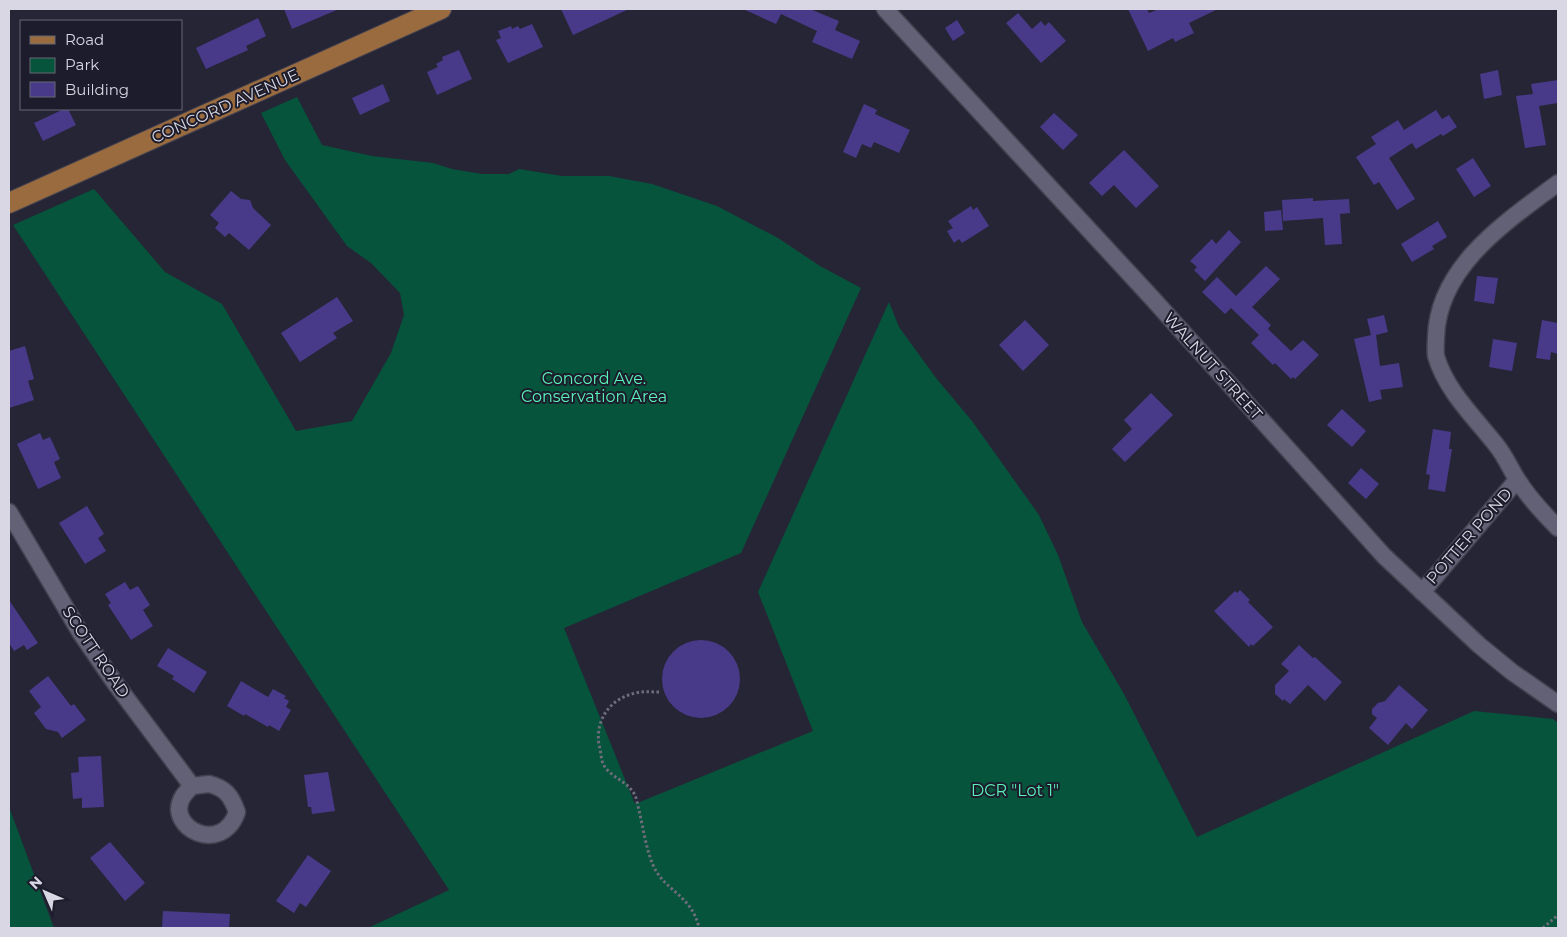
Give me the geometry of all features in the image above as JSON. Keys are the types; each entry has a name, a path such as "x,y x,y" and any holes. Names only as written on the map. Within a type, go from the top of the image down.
{"main road":[{"name":"CONCORD AVENUE","path":"9,203 441,9"}],"street":[{"name":"WALNUT STREET","path":"885,9 1146,292 1380,552 1478,645 1512,672 1558,704"},
{"name":"POTTER POND","path":"1558,183 1486,240 1463,267 1444,297 1436,320 1436,355 1448,384 1499,449 1517,480 1541,512 1558,528"},
{"name":"POTTER POND","path":"1422,592 1517,480"},
{"name":"SCOTT ROAD","path":"9,512 80,632 115,683 192,786"}],"path":[{"path":"659,692 636,692 618,699 608,708 600,720 598,736 603,763 612,775 626,783 634,793 653,865 661,878 687,902 697,920 699,928"},
{"path":"1543,928 1558,915"}],"green space":[{"path":"297,97 322,145 372,156 433,163 452,169 482,174 509,174 519,169 562,176 609,176 652,184 717,206 778,238 820,266 861,288 741,553 564,628 635,804 813,731 758,592 889,302 899,327 936,378 972,421 1039,515 1058,555 1082,622 1124,694 1197,837 1474,711 1553,719 1558,723 1558,928 368,928 449,890 13,225 94,189 165,272 222,304 296,431 352,421 391,353 404,315 400,293 371,263 347,246 285,160 261,113"},
{"path":"9,807 54,928 9,928"}],"building":[{"path":"284,9 339,9 292,29"},
{"path":"561,9 629,9 573,35"},
{"path":"743,9 810,9 839,21 835,30 860,41 852,59 812,42 817,31 781,14 776,24"},
{"path":"1128,9 1147,9 1149,13 1159,9 1218,9 1189,23 1194,33 1175,42 1173,38 1148,51"},
{"path":"1018,13 1032,29 1041,21 1045,26 1049,22 1066,41 1041,63 1006,23"},
{"path":"258,18 266,36 246,46 248,50 206,69 196,48"},
{"path":"957,20 965,33 953,41 945,28"},
{"path":"532,24 543,47 508,63 496,40 501,38 498,31 511,26 512,29 518,26 520,29"},
{"path":"459,50 472,79 437,95 427,72 438,67 436,64 443,60 442,57"},
{"path":"1498,70 1502,95 1484,99 1480,74"},
{"path":"1558,80 1558,103 1539,106 1546,145 1525,148 1516,96 1533,94 1531,84"},
{"path":"383,84 390,101 360,115 352,98"},
{"path":"864,104 877,110 875,114 910,130 899,153 874,142 871,148 862,144 856,158 843,152"},
{"path":"62,110 68,110 76,125 43,141 34,123"},
{"path":"1436,110 1442,119 1449,115 1457,127 1416,149 1412,143 1389,158 1415,199 1397,210 1379,182 1374,185 1356,157 1376,144 1371,137 1398,120 1404,130"},
{"path":"1054,113 1078,135 1063,150 1040,127"},
{"path":"1124,150 1159,186 1136,208 1114,185 1102,196 1089,183"},
{"path":"1473,158 1491,186 1474,197 1456,169"},
{"path":"231,191 241,199 250,200 253,208 271,225 249,250 229,233 225,237 215,228 219,223 210,215"},
{"path":"1313,198 1313,201 1349,199 1350,213 1340,214 1342,244 1325,245 1323,218 1283,221 1282,200"},
{"path":"971,206 973,210 977,207 989,226 962,243 959,239 954,243 947,231 953,228 948,221"},
{"path":"1281,210 1283,230 1265,231 1264,212"},
{"path":"1438,221 1447,237 1432,246 1434,249 1412,262 1401,244"},
{"path":"1229,230 1241,242 1205,281 1194,270 1197,267 1190,261 1212,239 1216,244"},
{"path":"1266,266 1280,279 1252,307 1271,325 1268,329 1291,351 1303,340 1319,355 1295,379 1293,377 1291,379 1275,363 1273,365 1251,343 1259,335 1231,308 1225,314 1202,292 1217,277 1236,296"},
{"path":"1477,276 1498,278 1494,304 1474,301"},
{"path":"337,297 353,321 333,333 337,338 300,362 281,333"},
{"path":"1384,315 1388,332 1376,335 1380,366 1399,363 1403,387 1380,390 1382,399 1369,402 1354,339 1371,335 1367,319"},
{"path":"1025,320 1049,345 1023,371 999,345"},
{"path":"1542,320 1558,323 1558,354 1551,352 1550,360 1536,358"},
{"path":"1493,339 1517,343 1512,371 1489,367"},
{"path":"25,346 34,379 28,381 34,400 9,408 9,351"},
{"path":"1151,393 1173,415 1125,462 1112,449 1132,429 1124,420"},
{"path":"1342,409 1366,431 1352,447 1327,425"},
{"path":"1433,429 1451,432 1449,449 1452,449 1445,492 1428,489 1430,475 1426,474"},
{"path":"40,433 43,440 50,437 60,459 54,462 61,478 38,489 17,444"},
{"path":"1361,468 1379,484 1366,499 1348,483"},
{"path":"87,506 104,534 98,538 106,551 85,564 59,523"},
{"path":"125,582 130,590 138,586 150,605 143,610 153,626 131,640 108,605 111,603 105,594"},
{"path":"1240,590 1250,600 1248,602 1273,627 1253,646 1251,644 1249,647 1214,611 1235,591 1237,593"},
{"path":"9,600 38,643 27,650 24,645 14,651 9,643"},
{"path":"701,640 716,643 728,652 737,664 740,679 737,694 728,706 716,715 701,718 686,715 674,706 665,694 662,679 665,664 674,652 686,643"},
{"path":"1299,645 1342,682 1325,701 1308,685 1290,704 1275,694 1275,685 1289,671 1281,664"},
{"path":"168,648 207,672 194,693 172,679 174,676 157,666"},
{"path":"48,676 71,706 74,704 86,720 62,738 58,732 46,729 34,713 41,707 29,691"},
{"path":"241,681 268,697 273,689 286,696 284,698 289,701 286,707 291,710 279,731 245,714 244,716 227,706"},
{"path":"1399,685 1428,710 1412,729 1406,723 1388,745 1369,728 1377,718 1372,714 1372,709 1378,703 1385,701"},
{"path":"101,756 104,807 82,808 82,798 73,799 71,773 79,772 78,757"},
{"path":"328,772 335,811 312,814 311,807 308,807 304,775"},
{"path":"110,842 145,883 125,901 90,858"},
{"path":"308,855 331,871 306,907 300,903 294,913 276,901"},
{"path":"163,911 230,914 229,928 162,928"}],"park label":[{"name":"Concord Ave. Conservation Area","path":"594,387"},
{"name":"DCR \"Lot 1\"","path":"1015,790"}]}
